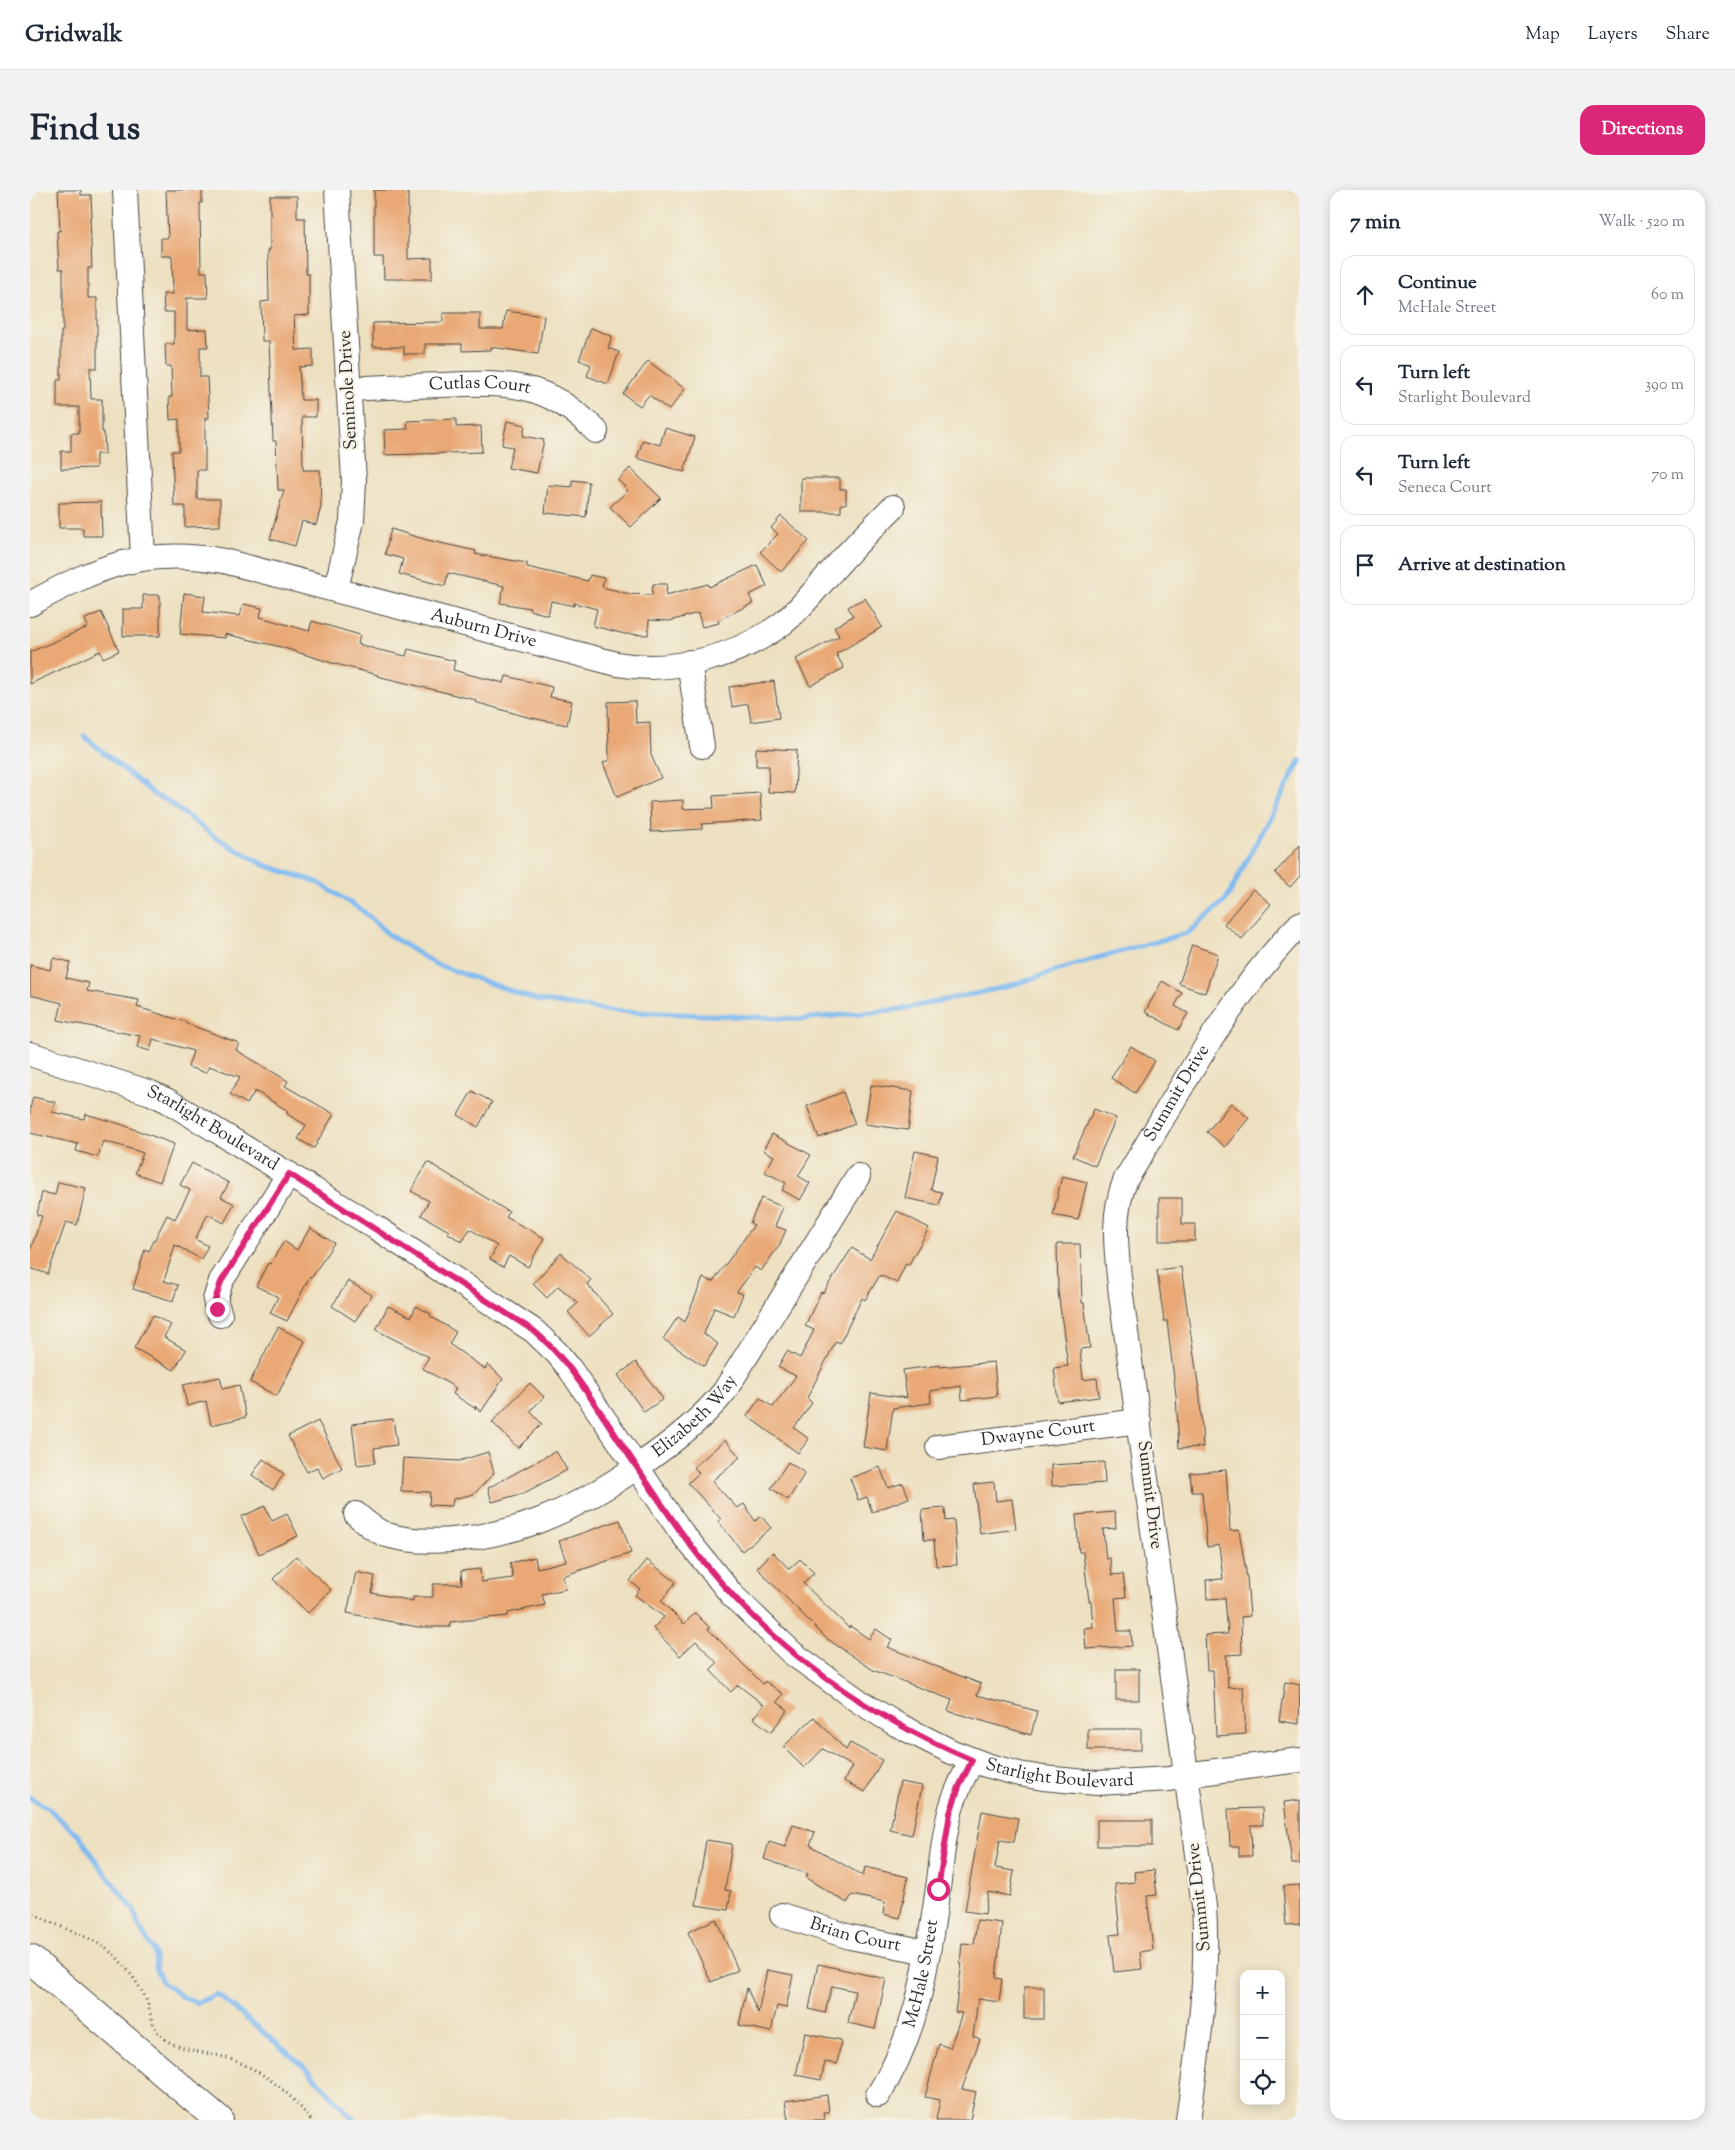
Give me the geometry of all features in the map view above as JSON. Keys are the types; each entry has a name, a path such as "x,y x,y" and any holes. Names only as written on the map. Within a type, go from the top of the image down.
{"main road":[{"path":"30,1959 219,2120"}],"street":[{"path":"125,190 143,558"},
{"name":"Seminole Drive","path":"336,589 352,521 353,501 350,388 337,190"},
{"name":"Cutlas Court","path":"350,388 492,382 519,386 535,390 561,402 583,418 596,431"},
{"name":"Auburn Drive","path":"30,604 66,584 103,569 143,558 180,555 207,558 336,589 502,635 617,664 643,667 689,662 715,657 732,650 783,623 803,605 832,570 893,507"},
{"path":"689,662 702,746"},
{"name":"Summit Drive","path":"1188,2120 1203,2017 1207,1940 1115,1242 1118,1207 1123,1186 1237,999 1274,951 1300,924"},
{"name":"Starlight Boulevard","path":"30,1054 151,1093 168,1101 289,1174 534,1331 546,1341 570,1369 638,1466 681,1532 732,1595 792,1653 833,1684 896,1724 972,1760 1019,1774 1078,1782 1170,1779 1185,1775 1300,1760"},
{"path":"220,1315 215,1300 221,1282 289,1174"},
{"name":"Elizabeth Way","path":"356,1514 374,1528 400,1538 445,1539 490,1534 546,1518 638,1466 690,1428 724,1392 858,1176"},
{"name":"Dwayne Court","path":"938,1447 1139,1421"},
{"name":"McHale Street","path":"878,2095 894,2068 907,2040 918,2003 950,1813 959,1787 972,1760"},
{"name":"Brian Court","path":"782,1915 850,1937 928,1952"}],"path":[{"path":"30,1911 65,1930 95,1941 116,1957 146,1999 154,2028 164,2039 174,2045 234,2061 254,2071 279,2085 311,2120"}],"building":[{"path":"58,190 81,190 81,195 91,195 92,268 88,268 88,298 97,298 97,368 90,368 91,399 102,399 102,432 104,432 105,454 96,454 96,468 61,469 61,451 71,451 71,433 79,433 79,407 57,407 57,380 61,380 61,331 63,331 63,269 59,269 57,231 60,231"},
{"path":"166,190 202,190 202,203 200,203 201,272 207,272 208,298 187,298 187,330 207,329 208,347 200,347 200,377 207,377 209,418 205,418 205,470 197,470 197,499 220,499 220,526 185,527 185,506 174,506 172,451 179,451 179,419 170,420 169,397 172,397 171,366 166,366 165,344 174,344 174,312 164,312 163,294 173,294 172,256 161,256 161,238 168,238"},
{"path":"374,190 408,190 408,259 432,258 432,279 384,279 383,257 374,257"},
{"path":"270,196 297,196 297,218 305,218 306,274 309,274 309,315 294,316 296,350 313,349 313,366 299,367 301,400 316,400 316,417 302,417 303,470 320,470 321,507 316,525 302,521 295,546 270,539 284,490 278,490 276,441 273,441 269,341 262,341 261,302 269,301"},
{"path":"506,311 544,316 538,354 491,347 491,350 462,351 462,344 425,344 425,354 404,354 404,347 373,347 373,323 443,322 443,313 480,313 480,329 503,329"},
{"path":"591,328 612,336 608,348 619,352 608,384 587,376 591,365 579,360"},
{"path":"648,361 685,389 669,410 649,395 640,406 623,394"},
{"path":"456,419 456,427 481,426 482,452 385,455 384,430 408,429 407,421"},
{"path":"507,421 525,425 523,436 544,440 537,473 508,468 513,447 502,445"},
{"path":"665,428 695,437 684,472 637,458 643,440 660,445"},
{"path":"630,468 661,498 631,527 610,507 628,490 618,480"},
{"path":"801,478 840,478 840,489 846,489 846,504 841,504 841,512 801,512"},
{"path":"572,480 589,482 586,517 545,513 548,485 572,487"},
{"path":"101,502 102,536 83,536 83,528 59,528 59,503"},
{"path":"781,516 809,541 781,572 760,552 778,534 771,528"},
{"path":"391,529 427,540 476,551 475,554 527,563 527,567 588,581 590,575 604,578 602,587 630,594 652,595 653,584 667,584 666,595 708,584 709,587 757,565 767,586 749,595 753,603 718,620 719,623 702,627 698,613 670,621 649,620 648,635 625,634 593,626 597,609 574,603 574,606 551,601 548,615 529,610 530,608 500,603 504,586 448,573 445,586 399,574 403,559 385,554"},
{"path":"184,593 205,596 203,612 240,616 243,604 262,608 260,617 309,631 312,621 360,635 358,644 379,650 406,656 408,649 455,661 453,670 475,676 504,683 506,676 552,687 550,697 572,701 567,725 527,717 475,702 476,700 377,676 281,647 225,634 225,638 180,634"},
{"path":"143,595 160,595 160,636 123,636 123,609 143,609"},
{"path":"865,598 882,627 836,654 844,668 810,686 796,659 839,636 834,627 853,616 848,607"},
{"path":"101,612 119,651 103,658 100,651 30,684 30,652 88,627 85,619"},
{"path":"774,681 779,718 751,722 748,704 732,707 729,687"},
{"path":"635,701 636,723 650,722 651,755 661,778 617,797 603,763 609,760 608,702"},
{"path":"756,748 797,750 795,793 768,792 769,766 756,766"},
{"path":"760,793 762,820 702,824 702,829 651,832 650,802 683,800 683,809 714,808 713,796"},
{"path":"1300,845 1300,876 1290,887 1275,873"},
{"path":"1253,889 1271,904 1242,939 1224,924"},
{"path":"1192,945 1218,954 1205,993 1179,984"},
{"path":"53,958 70,962 66,978 89,983 87,991 139,1000 137,1007 186,1022 239,1043 236,1050 288,1081 285,1086 334,1114 314,1148 298,1139 306,1125 287,1114 288,1111 255,1091 247,1104 230,1094 240,1077 209,1066 206,1073 188,1067 193,1051 153,1039 150,1051 137,1047 140,1036 58,1020 62,1003 30,995 30,965 50,970"},
{"path":"1162,981 1182,993 1175,1006 1188,1013 1178,1030 1145,1012"},
{"path":"1131,1046 1155,1061 1135,1093 1111,1078"},
{"path":"871,1085 913,1091 908,1130 865,1124"},
{"path":"472,1091 492,1102 478,1127 458,1115"},
{"path":"843,1092 855,1124 819,1138 807,1106"},
{"path":"33,1097 55,1102 52,1112 84,1119 86,1114 120,1124 174,1144 160,1182 135,1173 143,1153 103,1141 98,1157 76,1151 78,1144 30,1133 30,1109"},
{"path":"1231,1103 1249,1118 1225,1147 1207,1132"},
{"path":"1094,1109 1116,1118 1095,1166 1073,1156"},
{"path":"772,1134 811,1155 798,1176 810,1183 800,1200 782,1190 786,1183 765,1172 774,1156 763,1150"},
{"path":"915,1151 938,1156 931,1190 942,1192 939,1205 905,1198"},
{"path":"428,1162 509,1212 506,1217 544,1238 528,1267 509,1256 503,1267 490,1259 497,1246 470,1229 462,1242 448,1233 449,1231 421,1215 429,1201 411,1191"},
{"path":"192,1163 229,1183 221,1197 234,1204 224,1223 208,1214 195,1239 208,1246 201,1259 175,1245 164,1281 178,1285 173,1301 133,1289 145,1249 149,1251 167,1215 175,1219 190,1190 180,1185"},
{"path":"1062,1176 1087,1182 1078,1220 1053,1215"},
{"path":"58,1182 86,1188 77,1225 66,1222 48,1274 30,1268 30,1251 42,1216 37,1215 42,1192 55,1195"},
{"path":"761,1198 783,1207 775,1226 786,1230 779,1246 761,1271 755,1267 737,1292 743,1294 734,1316 714,1308 704,1334 718,1344 704,1366 663,1339 678,1317 685,1322 703,1278 713,1282 754,1225 750,1223"},
{"path":"1159,1198 1182,1198 1182,1224 1195,1224 1195,1241 1159,1241"},
{"path":"897,1211 929,1228 909,1264 906,1263 897,1283 880,1275 865,1300 862,1298 840,1343 836,1341 807,1398 812,1403 794,1428 809,1439 798,1453 747,1416 760,1398 773,1407 796,1376 778,1367 787,1351 800,1358 814,1330 805,1326 821,1292 823,1293 852,1248 870,1259"},
{"path":"310,1228 334,1243 312,1277 310,1276 287,1321 270,1313 278,1297 256,1286 268,1263 270,1264 284,1241 297,1250"},
{"path":"1057,1244 1080,1244 1082,1303 1084,1303 1090,1348 1080,1349 1083,1380 1097,1378 1099,1397 1058,1402 1054,1368 1068,1366 1058,1291"},
{"path":"561,1253 591,1280 587,1284 613,1314 589,1336 568,1312 578,1303 558,1286 547,1298 533,1284"},
{"path":"1181,1267 1200,1397 1203,1447 1179,1448 1176,1395 1167,1321 1164,1321 1157,1270"},
{"path":"348,1281 372,1295 355,1321 332,1306"},
{"path":"388,1306 411,1317 416,1306 431,1314 430,1316 456,1332 449,1344 485,1369 488,1364 503,1379 481,1412 475,1406 476,1409 453,1394 456,1388 422,1368 429,1357 376,1330"},
{"path":"153,1315 171,1325 164,1337 186,1350 174,1370 134,1348"},
{"path":"278,1327 305,1341 277,1396 250,1382"},
{"path":"636,1362 663,1399 644,1412 618,1375"},
{"path":"994,1362 997,1396 962,1400 961,1386 930,1391 931,1403 893,1408 887,1451 863,1447 871,1393 907,1398 903,1370 940,1365 940,1367"},
{"path":"220,1377 223,1389 239,1385 246,1417 211,1425 206,1401 187,1406 183,1385"},
{"path":"530,1383 544,1397 530,1411 542,1424 518,1448 492,1422"},
{"path":"393,1419 397,1445 374,1448 375,1463 357,1465 352,1424"},
{"path":"318,1421 342,1468 323,1478 317,1467 307,1472 288,1436"},
{"path":"725,1440 740,1457 712,1481 737,1508 744,1504 755,1521 761,1516 771,1528 742,1551 718,1521 721,1519 688,1483 699,1473 694,1467"},
{"path":"556,1451 567,1470 524,1493 492,1502 488,1488"},
{"path":"488,1452 494,1473 474,1494 453,1499 452,1506 429,1505 430,1492 401,1491 403,1458 459,1461"},
{"path":"263,1459 284,1474 273,1490 252,1475"},
{"path":"788,1462 805,1473 788,1500 771,1488"},
{"path":"1104,1462 1105,1483 1052,1486 1051,1465"},
{"path":"880,1467 888,1488 903,1483 909,1498 872,1512 867,1497 858,1500 850,1478"},
{"path":"1226,1470 1230,1531 1239,1530 1247,1578 1250,1616 1241,1617 1242,1654 1226,1655 1228,1688 1243,1687 1246,1734 1216,1736 1213,1670 1207,1670 1205,1635 1228,1634 1225,1598 1207,1599 1206,1580 1223,1579 1219,1545 1207,1547 1202,1492 1192,1492 1190,1473"},
{"path":"994,1482 996,1501 1012,1499 1016,1529 980,1534 974,1484"},
{"path":"265,1506 272,1521 287,1514 298,1536 259,1554 241,1517"},
{"path":"945,1508 946,1521 954,1520 957,1565 936,1566 934,1540 924,1540 922,1510"},
{"path":"1115,1512 1116,1528 1103,1529 1106,1559 1110,1558 1112,1575 1123,1574 1126,1597 1115,1598 1118,1631 1131,1631 1132,1646 1086,1649 1084,1628 1093,1627 1083,1552 1079,1552 1076,1515"},
{"path":"620,1520 631,1553 563,1576 566,1589 542,1594 545,1605 508,1613 508,1616 450,1622 450,1627 418,1627 347,1613 356,1572 375,1576 372,1593 413,1601 413,1597 433,1597 433,1584 462,1584 461,1571 480,1569 481,1582 513,1578 510,1563 535,1557 537,1568 566,1561 559,1541"},
{"path":"773,1552 789,1569 800,1559 814,1573 803,1583 849,1628 850,1626 869,1639 876,1629 892,1640 887,1647 981,1684 977,1695 1037,1711 1031,1735 948,1711 952,1700 873,1670 826,1638 757,1568"},
{"path":"296,1556 331,1590 308,1613 273,1579"},
{"path":"647,1560 676,1582 661,1601 684,1624 695,1613 710,1628 708,1629 763,1684 765,1681 783,1694 777,1702 788,1710 771,1732 753,1718 764,1705 738,1685 731,1692 710,1670 717,1663 696,1641 680,1656 653,1628 664,1617 635,1595 640,1589 630,1581"},
{"path":"1116,1669 1139,1669 1139,1700 1116,1700"},
{"path":"1285,1682 1300,1685 1299,1724 1279,1721"},
{"path":"814,1717 846,1750 850,1743 882,1760 865,1792 844,1781 852,1766 823,1749 804,1768 783,1747"},
{"path":"1088,1729 1141,1729 1141,1750 1088,1750"},
{"path":"900,1782 922,1786 912,1835 890,1830"},
{"path":"1300,1800 1300,1864 1292,1864 1284,1802"},
{"path":"1262,1808 1263,1825 1251,1825 1252,1856 1239,1856 1239,1846 1230,1846 1228,1809"},
{"path":"982,1811 1018,1818 1014,1842 1000,1840 995,1868 1014,1871 1010,1896 988,1892 985,1914 965,1911"},
{"path":"1097,1820 1152,1820 1152,1846 1097,1846"},
{"path":"793,1825 815,1832 810,1845 863,1876 865,1867 908,1877 900,1918 883,1914 885,1902 852,1895 847,1903 806,1878 808,1874 764,1859 769,1842 785,1847"},
{"path":"706,1840 732,1844 725,1890 731,1891 728,1910 696,1905"},
{"path":"1154,1870 1157,1895 1147,1896 1153,1950 1140,1952 1142,1969 1114,1972 1110,1935 1120,1934 1115,1884 1135,1882 1134,1872"},
{"path":"1300,1885 1300,1924 1286,1925 1283,1886"},
{"path":"716,1919 738,1970 711,1982 688,1932"},
{"path":"977,1920 1002,1923 996,1978 1002,1979 999,2002 978,1999 973,2036 980,2039 962,2089 976,2092 970,2120 936,2120 940,2100 925,2097 939,2044 950,2048 962,2013 955,2012 962,1963 960,1963 962,1943 974,1944"},
{"path":"818,1964 886,1979 875,2029 848,2023 855,1991 832,1986 825,2013 809,2009"},
{"path":"767,1970 793,1975 786,2008 777,2006 771,2032 739,2025 747,1988 758,2013"},
{"path":"1024,1987 1044,1987 1044,2019 1024,2019"},
{"path":"805,2033 841,2040 837,2064 825,2062 821,2080 796,2075"},
{"path":"827,2095 829,2112 823,2112 824,2120 788,2120 785,2101"}],"waterway":[{"path":"84,736 156,796 166,800 215,837 264,865 317,882 363,911 389,935 435,964 537,1000 610,1011 802,1019 902,1009 1006,987 1079,963 1187,933 1226,900 1300,761"},
{"path":"30,1798 48,1808 79,1836 134,1910 138,1925 154,1951 157,1972 163,1983 184,1998 197,2003 217,1994 305,2067 354,2120"}],"route":[{"path":"217,1309 215,1300 221,1282 289,1174 534,1331 546,1341 570,1369 648,1480 681,1532 703,1561 732,1595 777,1640 833,1684 860,1702 896,1724 972,1760 959,1787 950,1813 938,1889"}]}
